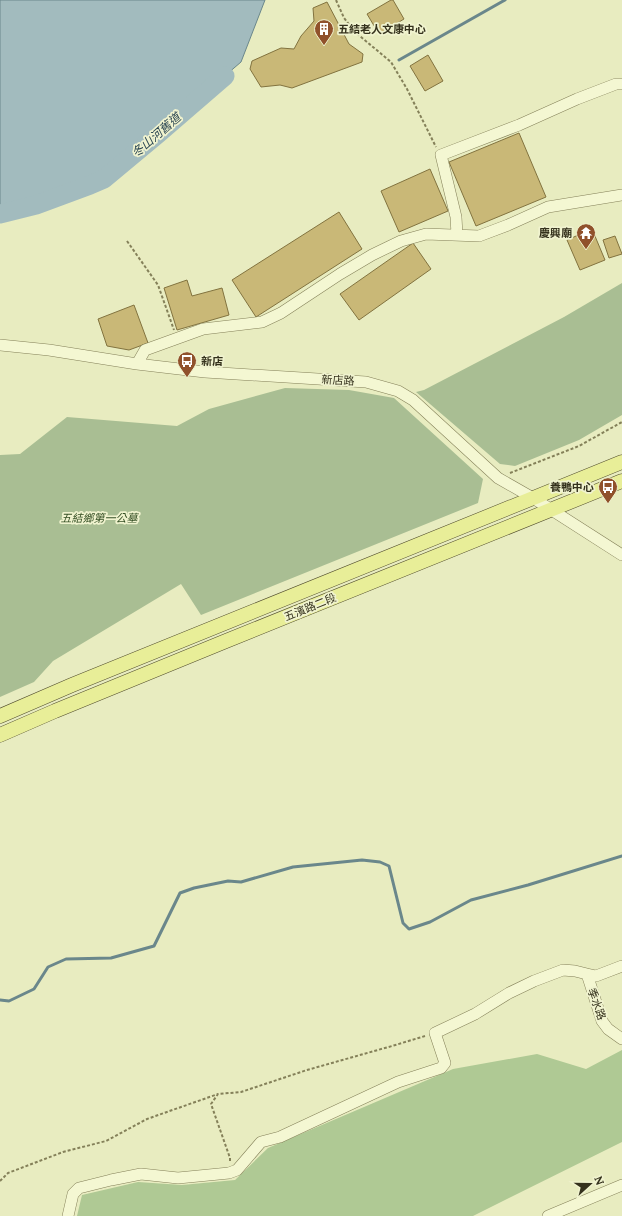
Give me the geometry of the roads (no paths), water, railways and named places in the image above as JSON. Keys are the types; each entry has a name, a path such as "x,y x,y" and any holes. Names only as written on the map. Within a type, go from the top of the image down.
{"main road":[{"name":"五濱路二段","path":"0,716 72,685 622,462"},
{"name":"五濱路二段","path":"0,735 226,641 622,481"}],"street":[{"path":"457,235 456,217 441,155 519,125 577,98 616,84 622,84"},
{"path":"137,364 145,350 203,329 262,322 281,314 340,274 372,255 401,241 426,234 479,236 548,208 622,195"},
{"name":"新店路","path":"0,345 49,350 137,364 205,372 366,382 398,391 413,400 498,478 533,498 622,555"},
{"name":"季水路","path":"587,974 596,976 622,966"},
{"path":"68,1216 73,1194 79,1188 141,1174 178,1178 229,1173 237,1170 261,1142 280,1137 398,1082 441,1068 445,1063 435,1033 475,1014 509,993 563,970 587,974"},
{"name":"季水路","path":"587,974 602,1021 608,1029 622,1039"},
{"path":"548,1216 560,1214 622,1185"}],"water":[{"path":"0,0 265,0 241,62 104,179 36,205 0,214"}],"waterway":[{"path":"399,60 505,0"},
{"name":"冬山河舊道","path":"0,214 36,205 104,179 225,76"},
{"path":"0,1000 9,1001 34,989 48,967 66,959 111,958 154,946 180,893 194,888 228,881 241,882 293,867 362,860 380,862 389,866 403,923 409,929 430,922 471,900 528,885 622,856"}],"place":[{"name":"五結老人文康中心","path":"324,46"},
{"name":"慶興廟","path":"586,250"},
{"name":"新店","path":"187,378"},
{"name":"養鴨中心","path":"608,504"}],"park label":[{"name":"五結鄉第一公墓","path":"99,518"}]}
